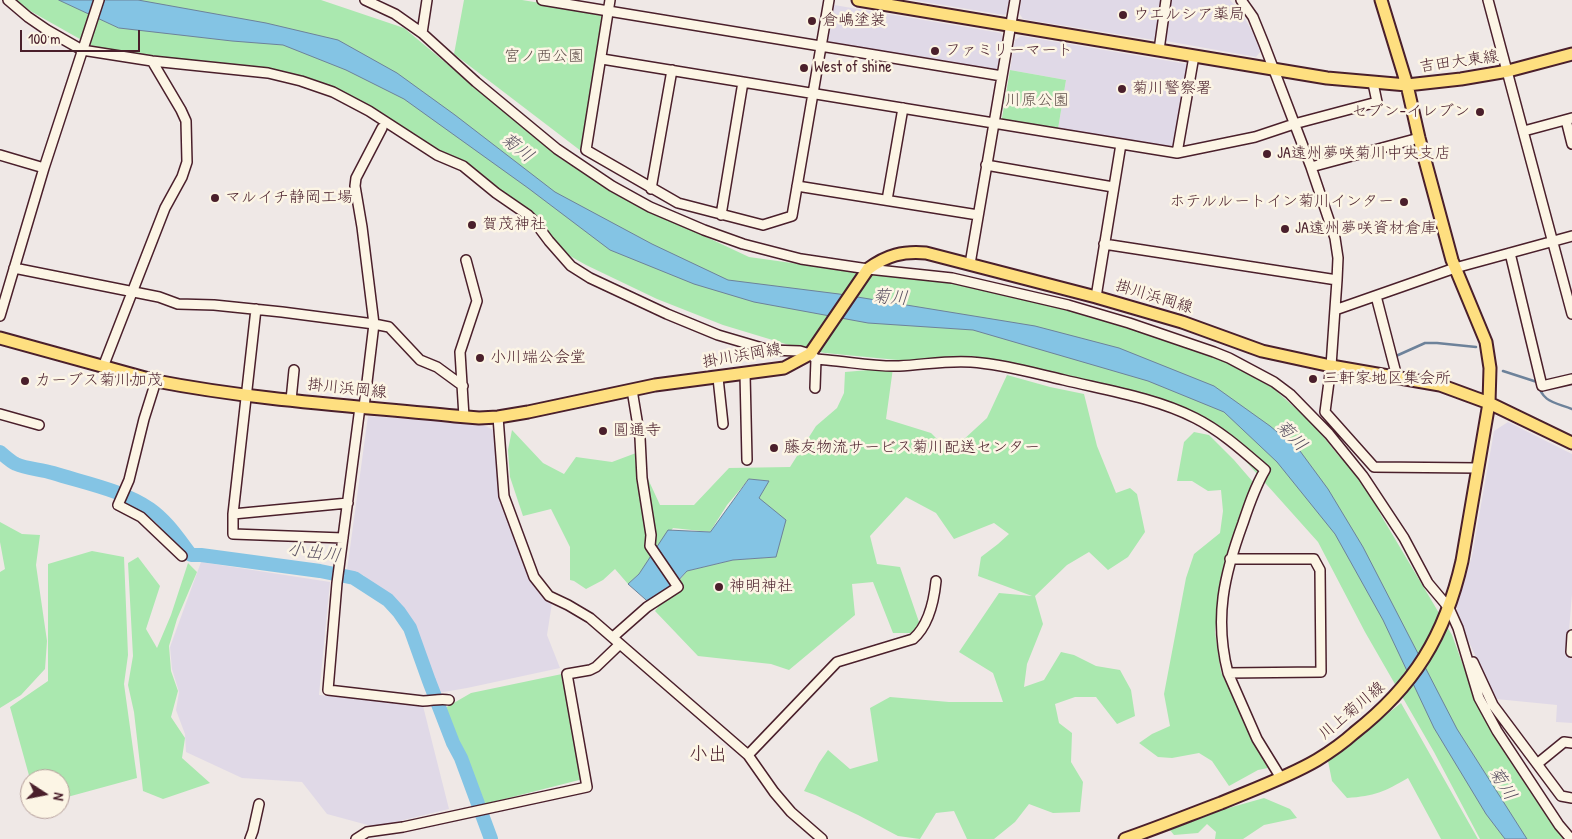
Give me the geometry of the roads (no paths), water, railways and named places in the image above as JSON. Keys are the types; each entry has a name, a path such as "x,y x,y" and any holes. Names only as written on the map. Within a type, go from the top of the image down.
{"main road":[{"path":"858,0 1327,78 1407,85 1419,138 1455,268 1486,342 1490,368 1489,403"},
{"name":"吉田大東線","path":"1381,0 1407,85 1508,71 1572,54"},
{"name":"掛川浜岡線","path":"0,338 156,381 291,400 464,417 498,417 655,385 784,368 812,355 867,270 877,262 896,254 910,251 926,253 1096,297 1182,322 1262,351 1331,366 1440,385 1489,403 1572,443"},
{"name":"川上菊川線","path":"1125,839 1235,797 1317,760 1368,723 1408,682 1426,656 1447,612 1456,586 1489,403"}],"street":[{"path":"8,0 47,30 83,48 152,61 268,73 301,81 333,92 369,111 437,155 463,166 496,193 528,215 571,266 590,278 667,314 718,335 769,350 790,350 812,355 898,366 949,362 990,364 1147,401 1178,410 1195,418 1239,447 1265,470 1256,485 1230,558 1224,591 1221,632 1228,673 1257,739 1280,778"},
{"path":"0,316 44,168 99,0"},
{"path":"365,0 395,14 422,33 476,82 554,147 612,186 650,207 704,230 742,244 801,259 867,270 952,278 1068,304 1214,352 1274,382 1290,394 1329,434 1363,476 1404,538 1428,582 1458,628 1493,705 1561,796 1572,798"},
{"path":"422,33 427,0"},
{"path":"542,0 1002,76"},
{"path":"610,0 586,150 678,204 763,225 792,216 829,0"},
{"path":"970,264 1015,0"},
{"path":"1158,50 1166,0"},
{"path":"1241,0 1253,17 1274,69 1311,167 1335,238 1338,258 1337,280 1331,366 1325,412 1374,467 1478,468"},
{"path":"1488,0 1572,314"},
{"path":"1177,153 1194,56"},
{"path":"602,59 1177,153 1255,137 1294,124 1377,102 1373,83"},
{"path":"103,367 165,208 182,177 187,162 186,121 152,61"},
{"path":"651,189 672,70"},
{"path":"721,215 743,82"},
{"path":"887,200 903,108"},
{"path":"1524,131 1569,119 1572,144"},
{"path":"382,128 356,178 355,186 374,324 337,583 328,690 427,701 446,699"},
{"path":"1311,167 1419,138"},
{"path":"1096,297 1113,187 1122,144"},
{"path":"0,155 44,168"},
{"path":"986,166 1113,187"},
{"path":"797,186 978,215"},
{"path":"1335,310 1455,268 1572,236"},
{"path":"1104,244 1337,280"},
{"path":"1510,253 1542,386 1572,379"},
{"path":"464,417 460,352 477,300 466,260"},
{"path":"14,268 132,291 159,297 178,304 256,309 389,327 420,360 437,367 463,386"},
{"path":"1376,296 1397,377"},
{"path":"256,309 233,514 233,534 344,538"},
{"path":"812,355 815,388"},
{"path":"291,400 294,370"},
{"path":"745,374 747,460"},
{"path":"718,378 723,424"},
{"path":"156,381 144,419 129,480 118,505 141,517 182,556"},
{"path":"613,637 646,606 678,587 650,546 651,535 642,478 640,438 632,390"},
{"path":"0,414 39,425"},
{"path":"498,417 504,496 534,577 549,596 590,618 748,756 791,812 822,839"},
{"path":"233,514 348,503"},
{"path":"1228,673 1320,672 1320,570 1314,559 1230,558"},
{"path":"748,756 837,662 914,639 920,634 934,602 936,581"},
{"path":"1458,628 1479,698 1497,731 1559,825 1571,839"},
{"path":"1572,635 1572,652"},
{"path":"356,839 366,832 403,827 587,787 567,674 590,670 596,667 620,644"},
{"path":"1537,764 1564,742 1572,743"},
{"path":"250,839 259,804"}],"water":[{"path":"59,0 138,0 266,23 338,40 397,73 555,192 652,244 728,280 839,294 1035,326 1119,348 1214,386 1270,426 1300,451 1328,489 1363,547 1457,729 1527,839 1505,839 1486,814 1434,728 1383,620 1335,534 1277,462 1224,412 1148,381 973,330 868,323 754,302 694,284 610,250 528,188 404,99 346,70 283,45 119,28"},
{"path":"749,479 769,481 759,498 786,520 776,557 733,560 687,571 654,607 628,584 639,574 668,530 710,532"}],"waterway":[{"path":"1396,356 1425,343 1476,347"},
{"path":"1503,371 1537,382 1539,389 1546,398 1572,409"},
{"name":"小出川","path":"0,452 20,466 103,488 139,502 162,519 191,555 320,571 354,578 388,600 410,628 491,839"}],"place":[{"name":"ウエルシア薬局","path":"1123,15"},
{"name":"倉嶋塗装","path":"812,21"},
{"name":"ファミリーマート","path":"935,51"},
{"name":"West of shine","path":"804,68"},
{"name":"菊川警察署","path":"1122,89"},
{"name":"セブン-イレブン","path":"1480,112"},
{"name":"JA遠州夢咲菊川中央支店","path":"1267,154"},
{"name":"マルイチ静岡工場","path":"215,198"},
{"name":"ホテルルートイン菊川インター","path":"1404,202"},
{"name":"賀茂神社","path":"472,225"},
{"name":"JA遠州夢咲資材倉庫","path":"1285,229"},
{"name":"小川端公会堂","path":"480,358"},
{"name":"三軒家地区集会所","path":"1313,379"},
{"name":"カーブス菊川加茂","path":"25,381"},
{"name":"圓通寺","path":"603,431"},
{"name":"藤友物流サービス菊川配送センター","path":"774,448"},
{"name":"神明神社","path":"719,587"}],"district":[{"name":"小出","path":"708,755"}],"park label":[{"name":"宮ノ西公園","path":"544,57"},
{"name":"川原公園","path":"1037,101"}],"water label":[{"name":"菊川","path":"517,148"},
{"name":"菊川","path":"890,298"},
{"name":"菊川","path":"1291,436"},
{"name":"菊川","path":"1502,784"}]}
